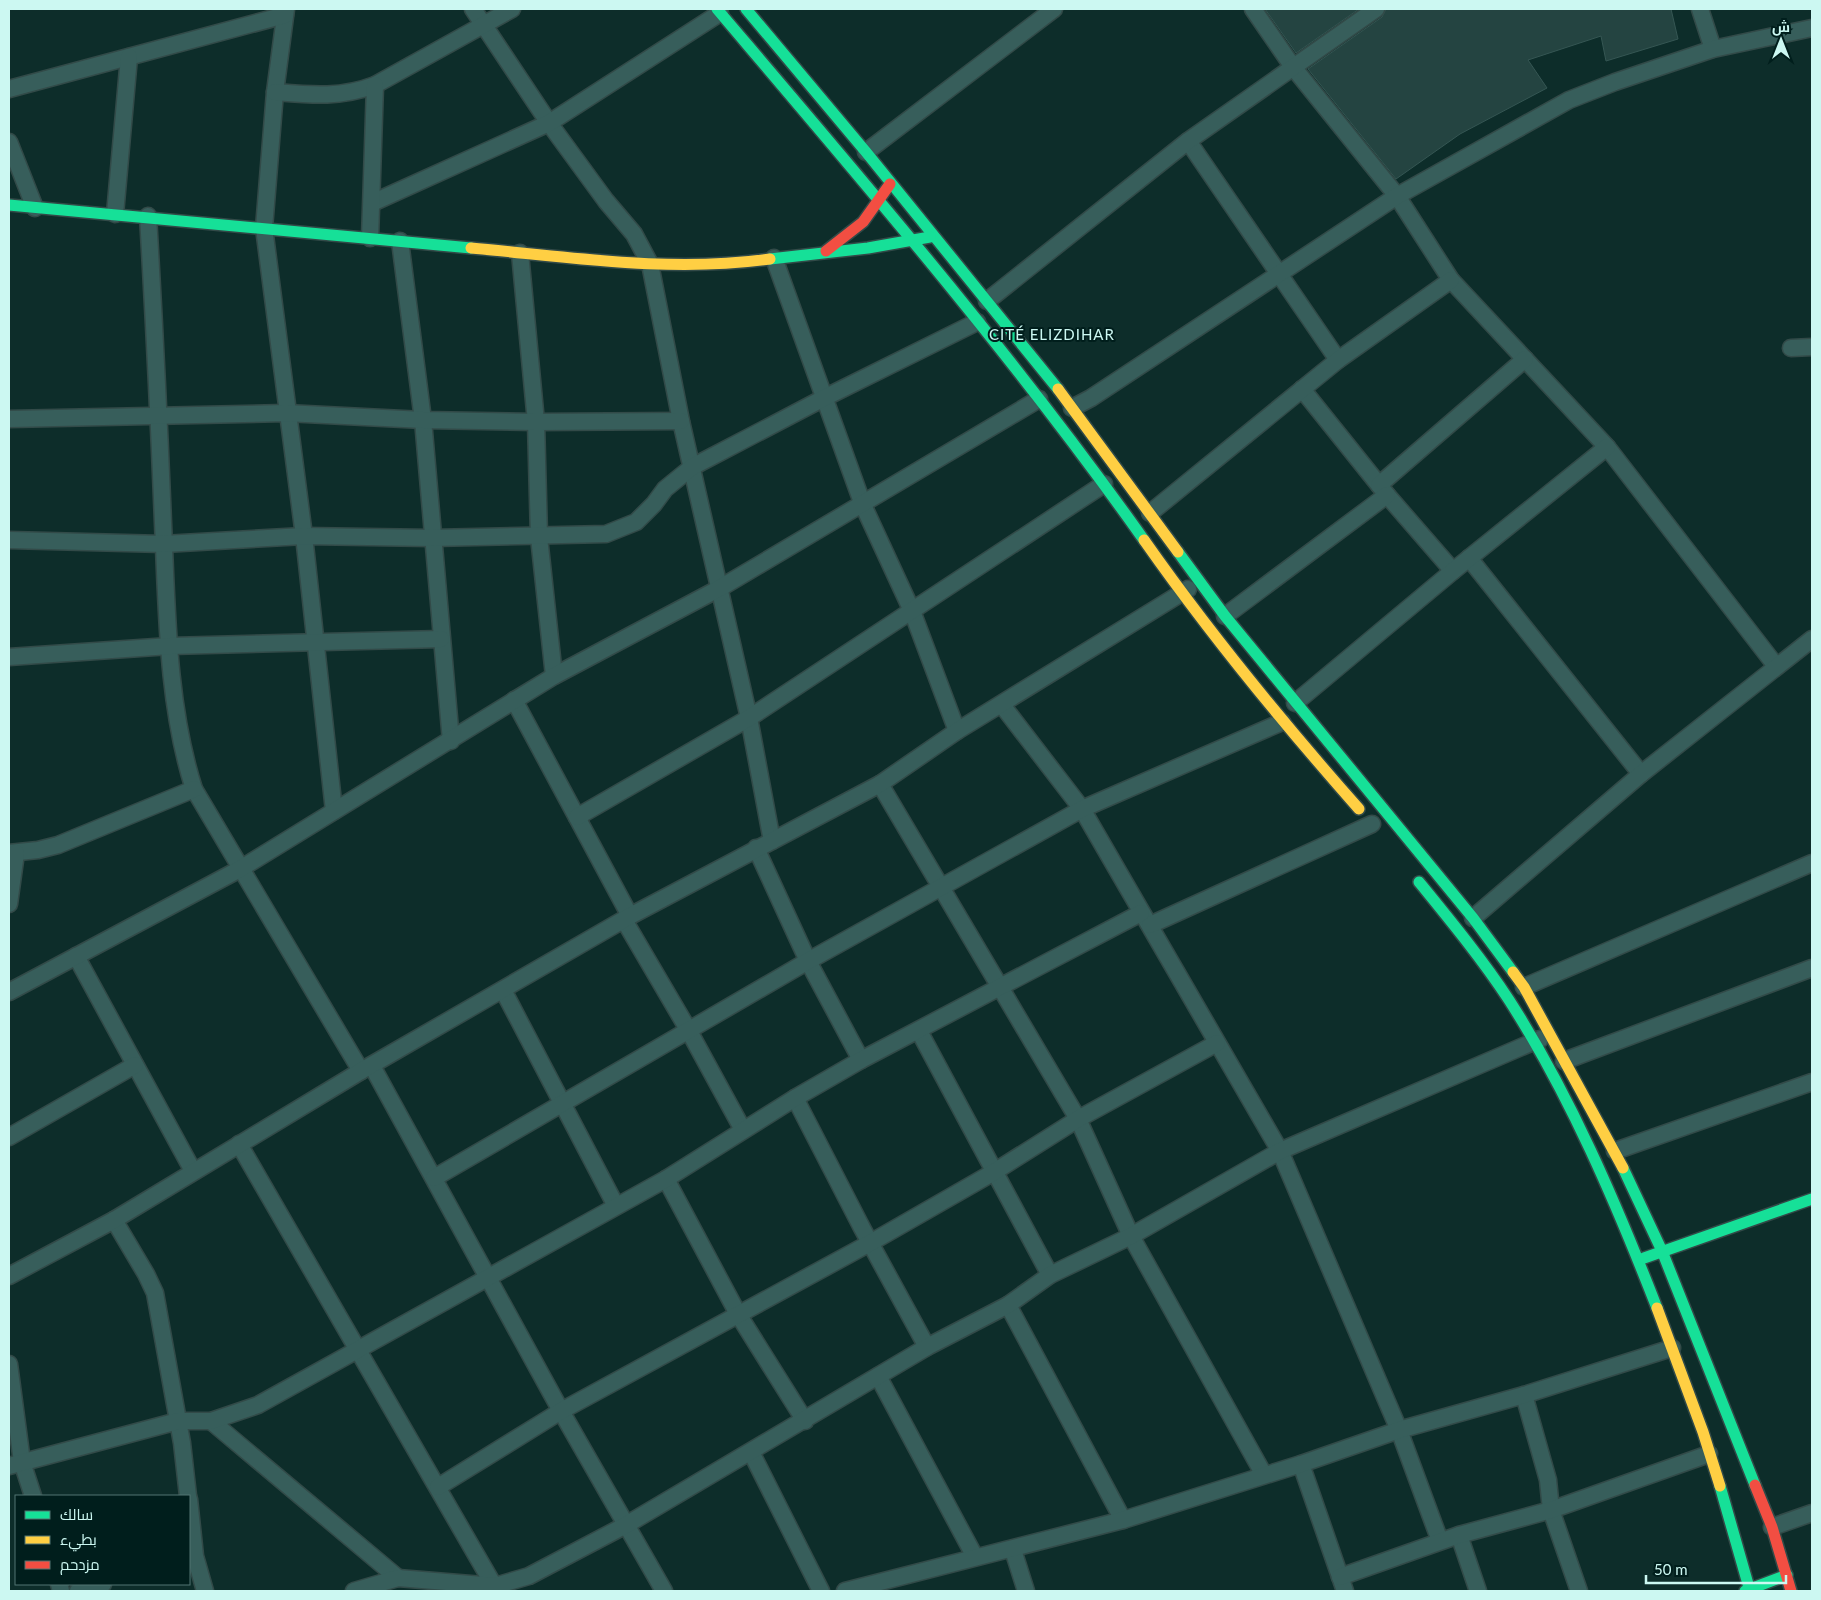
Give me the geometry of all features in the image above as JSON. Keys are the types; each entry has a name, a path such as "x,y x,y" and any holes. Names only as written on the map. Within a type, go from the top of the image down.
{"main road":[{"path":"746,9 987,300 1072,408 1225,616 1429,868 1473,918 1524,987 1615,1151 1662,1251 1772,1527 1791,1591"},
{"path":"719,11 881,201 1039,399 1104,484 1182,593 1282,722 1375,828"},
{"path":"825,251 846,238 866,221 881,201 891,183"},
{"path":"9,205 148,216 650,264 710,265 912,241 935,236"},
{"path":"1410,871 1474,951 1534,1042 1601,1176 1638,1261 1672,1348 1709,1454 1748,1590 1787,1575"},
{"path":"1638,1261 1812,1199"}],"street":[{"path":"473,9 549,123 606,201 634,234 650,264 681,421 749,718 772,841"},
{"path":"275,92 327,96 358,92 375,85 512,9"},
{"path":"866,152 1054,9"},
{"path":"1253,9 1293,67 1397,196 1451,280 1607,447 1776,666"},
{"path":"987,300 1188,141 1376,9"},
{"path":"1700,9 1713,49"},
{"path":"372,203 549,123 719,11"},
{"path":"9,89 286,12 275,92 264,228 286,413 304,536 314,643 334,811"},
{"path":"1072,408 1091,398 1279,272 1397,196 1569,100 1615,82 1713,49 1812,28"},
{"path":"115,214 129,57"},
{"path":"370,238 375,85"},
{"path":"1188,141 1338,360"},
{"path":"9,142 35,208"},
{"path":"148,216 170,646 178,721 186,764 194,789 240,869 434,1178 561,1411 664,1591"},
{"path":"400,241 423,420 451,740"},
{"path":"520,252 536,422 539,537 554,676"},
{"path":"774,258 863,505 912,612 957,732"},
{"path":"1150,513 1338,360 1451,280"},
{"path":"9,540 164,544 304,536 432,538 606,534 629,527 654,504 665,489 692,467 824,398 977,322"},
{"path":"1791,348 1812,347"},
{"path":"1225,616 1383,490 1525,360"},
{"path":"1302,389 1383,490 1453,571"},
{"path":"9,992 240,869 554,676 720,588 1039,399"},
{"path":"9,419 286,413 423,420 536,422 681,421"},
{"path":"1295,703 1453,571 1607,447"},
{"path":"576,817 749,718 1104,484"},
{"path":"1469,558 1641,774"},
{"path":"9,1276 114,1220 193,1171 627,918 880,784 957,732 1200,581"},
{"path":"9,657 170,646 441,639"},
{"path":"1473,918 1641,774 1812,639"},
{"path":"514,700 627,918 743,1130"},
{"path":"1002,705 1082,809 1280,1151 1399,1430 1440,1541"},
{"path":"434,1178 808,961 943,888 1082,809 1282,722"},
{"path":"880,784 1001,985 1078,1119 1131,1236 1264,1476"},
{"path":"9,904 12,853 58,845 194,789"},
{"path":"16,1464 178,1421 211,1421 258,1405 356,1349 666,1179 795,1098 861,1060 919,1032 1001,985 1145,919 1375,828"},
{"path":"756,848 808,961 861,1060"},
{"path":"1524,987 1812,863"},
{"path":"76,956 193,1171"},
{"path":"1564,1061 1812,968"},
{"path":"503,990 616,1206"},
{"path":"919,1032 1050,1275"},
{"path":"354,1591 398,1578 465,1588 496,1589 529,1576 626,1525 927,1347 1008,1305 1050,1275 1131,1236 1280,1151 1550,1036"},
{"path":"438,1487 561,1411 870,1243 994,1172 1078,1119 1216,1043"},
{"path":"9,1137 136,1065"},
{"path":"1615,1151 1812,1082"},
{"path":"795,1098 870,1243 927,1347"},
{"path":"239,1144 496,1589"},
{"path":"666,1179 738,1314 804,1421"},
{"path":"114,1220 155,1293 178,1421 189,1495"},
{"path":"1008,1305 1122,1520"},
{"path":"845,1591 872,1588 975,1557 1013,1550 1122,1520 1301,1464 1399,1430 1524,1395 1672,1348"},
{"path":"9,1364 16,1464 32,1495"},
{"path":"878,1376 975,1557"},
{"path":"1524,1395 1548,1480 1551,1510 1579,1591"},
{"path":"211,1421 398,1578"},
{"path":"751,1452 821,1591"},
{"path":"1301,1464 1343,1584 1440,1541 1551,1510 1709,1454"},
{"path":"1772,1527 1812,1513"},
{"path":"190,1518 192,1557 205,1591"},
{"path":"1459,1535 1478,1591"},
{"path":"1013,1550 1026,1591"},
{"path":"78,1591 99,1585"}],"building":[{"path":"1265,9 1359,9 1296,53"},
{"path":"1386,9 1671,9 1678,39 1606,61 1601,36 1528,60 1547,88 1460,134 1396,179 1308,69 1382,17"}],"traffic: fast":[{"path":"717,9 882,204 990,336 1043,403 1144,540"},
{"path":"746,9 866,152 1058,389"},
{"path":"9,205 471,248"},
{"path":"770,259 868,248 930,237"},
{"path":"1178,552 1225,616 1473,918 1513,972"},
{"path":"1419,882 1466,940 1499,985 1552,1073 1608,1189 1657,1308"},
{"path":"1623,1168 1662,1251 1755,1485"},
{"path":"1644,1258 1812,1199"},
{"path":"1720,1486 1750,1591"},
{"path":"1745,1591 1787,1575"}],"traffic: slow":[{"path":"471,248 658,264 733,263 770,259"},
{"path":"1058,389 1178,552"},
{"path":"1144,540 1248,678 1359,809"},
{"path":"1513,972 1524,987 1623,1168"},
{"path":"1657,1308 1703,1432 1720,1486"}],"traffic: jam":[{"path":"826,251 863,222 890,184"},
{"path":"1755,1485 1772,1527 1791,1591"}],"district":[{"name":"CITÉ ELIZDIHAR","path":"1052,335"}]}
